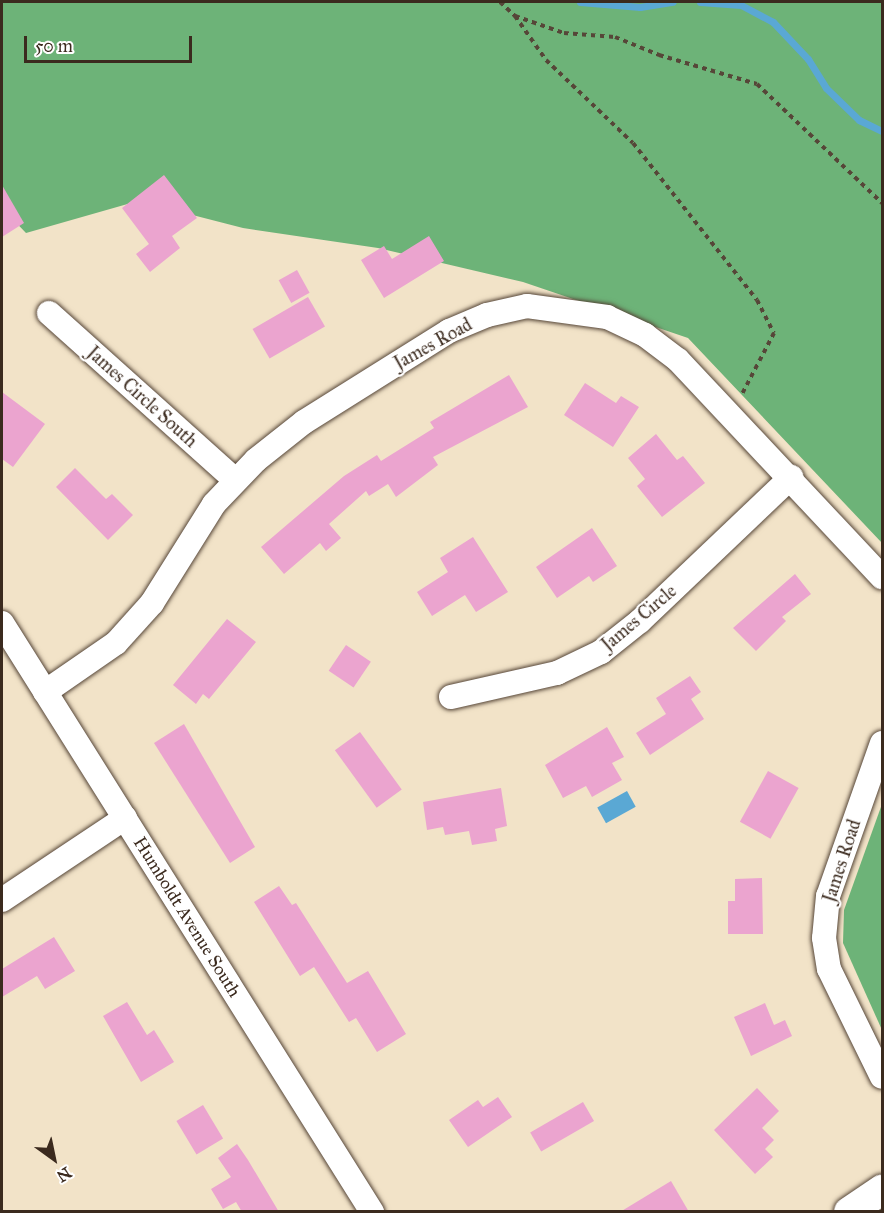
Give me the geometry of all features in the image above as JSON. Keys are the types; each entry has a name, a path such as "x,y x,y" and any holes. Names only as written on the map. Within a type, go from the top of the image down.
{"street":[{"name":"James Road","path":"45,692 116,643 138,619 214,504 235,480 304,422 449,331 487,315 527,306 607,317 645,335 678,360 792,477 882,577"},
{"name":"James Circle South","path":"49,313 235,480"},
{"name":"James Circle","path":"451,698 557,673 601,652 639,621 792,477"},
{"name":"Humboldt Avenue South","path":"2,622 372,1212"},
{"name":"James Road","path":"882,743 828,896 824,938 829,969 882,1077"},
{"path":"2,900 125,818"},
{"path":"849,1212 882,1190"}],"path":[{"path":"500,2 515,16 546,60 633,143 757,300 774,333 730,413"},
{"path":"515,16 564,33 615,37 659,55 757,84 882,203"}],"green space":[{"path":"2,2 882,2 882,543 688,338 523,282 378,248 243,228 138,201 26,233 2,208"},
{"path":"882,804 882,1030 843,943 844,910"}],"water":[{"path":"627,791 636,807 606,823 597,807"}],"building":[{"path":"164,175 197,218 172,236 180,248 150,272 136,254 149,244 122,208"},
{"path":"2,185 24,223 2,237"},
{"path":"429,236 444,261 384,298 361,260 384,246 392,259"},
{"path":"297,270 310,293 291,303 279,280"},
{"path":"308,297 325,326 270,358 253,329"},
{"path":"509,375 528,407 433,457 438,465 396,497 388,484 369,496 366,491 329,524 341,538 326,551 320,543 284,574 261,547 344,476 377,455 381,461 434,428 430,422"},
{"path":"585,383 616,403 621,396 639,407 613,447 564,415"},
{"path":"2,392 45,424 13,467 2,459"},
{"path":"656,434 677,460 683,456 705,483 662,517 637,486 645,479 628,458"},
{"path":"75,468 106,499 112,494 133,515 108,540 56,487"},
{"path":"592,528 617,566 593,582 589,576 557,598 536,567"},
{"path":"473,537 508,592 476,612 465,595 432,616 417,592 448,572 440,558"},
{"path":"795,574 811,594 782,617 786,621 756,651 733,628"},
{"path":"227,619 256,642 209,699 203,694 196,704 173,685"},
{"path":"346,645 371,662 354,687 329,671"},
{"path":"690,676 701,692 691,699 704,719 650,755 636,733 666,714 656,698"},
{"path":"184,724 255,847 230,863 154,743"},
{"path":"607,727 624,757 612,763 622,780 592,797 586,786 563,798 545,765"},
{"path":"360,732 402,789 377,808 335,750"},
{"path":"768,771 799,788 770,839 740,822"},
{"path":"501,788 507,826 495,829 497,841 472,845 469,831 445,835 443,827 427,830 423,802"},
{"path":"762,878 763,934 728,934 728,901 735,901 735,879"},
{"path":"279,886 292,905 296,903 347,983 368,971 406,1034 377,1052 356,1018 349,1022 314,967 300,976 254,902"},
{"path":"54,937 75,971 45,989 37,976 2,997 2,969"},
{"path":"127,1002 147,1035 154,1030 174,1062 141,1082 103,1016"},
{"path":"765,1003 774,1025 785,1020 792,1036 751,1056 734,1017"},
{"path":"757,1088 779,1111 762,1128 774,1140 765,1149 773,1157 755,1174 714,1130"},
{"path":"498,1097 512,1117 468,1147 449,1120 478,1100 483,1107"},
{"path":"583,1102 594,1121 541,1152 530,1132"},
{"path":"203,1105 223,1138 197,1154 176,1121"},
{"path":"237,1144 279,1212 242,1212 236,1202 223,1209 211,1189 231,1177 218,1158"},
{"path":"671,1181 689,1212 620,1212"}],"waterway":[{"path":"580,2 640,7 673,2"},
{"path":"700,2 741,5 773,22 808,59 826,88 859,120 882,131"}]}
